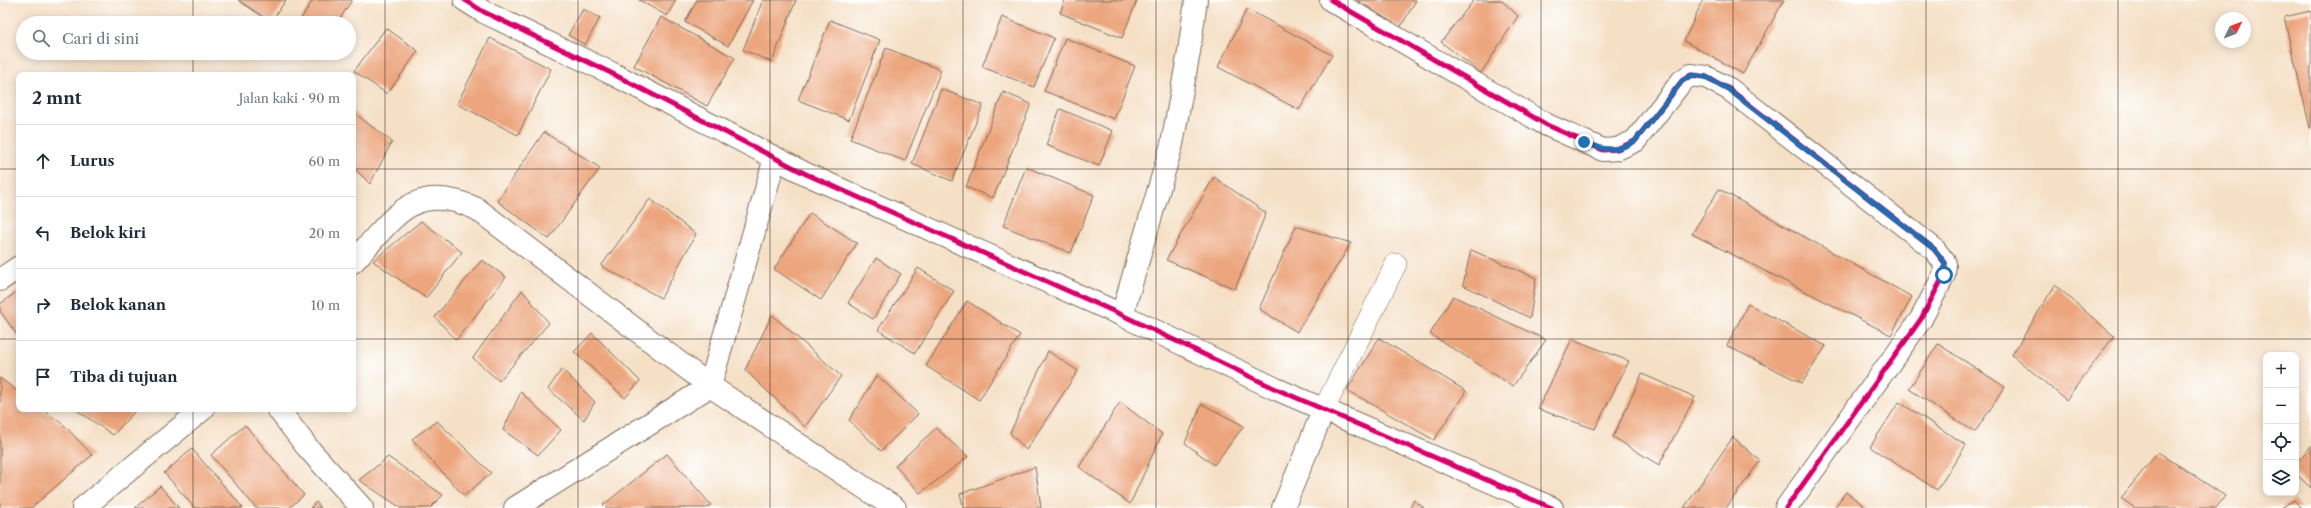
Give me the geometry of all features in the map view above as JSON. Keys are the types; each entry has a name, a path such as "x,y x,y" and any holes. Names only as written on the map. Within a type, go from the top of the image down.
{"street":[{"path":"465,0 484,12 611,73 806,174 1122,315 1276,389 1552,508"},
{"path":"1122,315 1172,144 1189,52 1196,0"},
{"path":"1331,0 1547,125 1603,150 1617,149 1635,141 1682,81 1692,75 1706,77 1728,89 1762,114 1934,249 1945,263 1944,275 1921,319 1786,508"},
{"path":"515,508 710,386 775,158"},
{"path":"356,259 404,209 421,199 440,197 459,200 477,209 710,386 895,508"},
{"path":"0,280 16,268"},
{"path":"1283,508 1324,409"},
{"path":"83,508 198,412"},
{"path":"280,412 307,447 362,508"}],"lane":[{"path":"1324,409 1396,264"}],"building":[{"path":"238,0 286,0 275,16 262,16"},
{"path":"313,0 352,0 342,16 303,16"},
{"path":"639,0 676,0 667,16"},
{"path":"697,0 753,0 728,46 685,22"},
{"path":"763,0 796,0 772,62 743,50"},
{"path":"1065,0 1137,0 1122,38 1060,13"},
{"path":"1357,0 1416,0 1400,28"},
{"path":"1474,0 1501,0 1518,16 1481,73 1441,42"},
{"path":"1703,0 1784,0 1743,74 1684,41"},
{"path":"583,9 600,18 585,45 568,35"},
{"path":"1247,9 1332,55 1299,110 1218,67"},
{"path":"2311,11 2311,128 2310,128 2284,17"},
{"path":"661,17 735,58 707,106 634,66"},
{"path":"1002,17 1054,38 1034,87 982,67"},
{"path":"830,20 880,40 849,120 798,100"},
{"path":"386,28 418,51 387,94 354,71"},
{"path":"490,38 551,69 518,135 457,104"},
{"path":"1065,38 1135,66 1114,119 1044,91"},
{"path":"886,48 941,70 905,161 850,139"},
{"path":"941,89 983,105 952,181 912,164"},
{"path":"1003,92 1031,104 993,198 966,187"},
{"path":"1060,109 1113,131 1099,166 1046,145"},
{"path":"356,114 392,142 370,184 356,170"},
{"path":"544,132 600,168 549,239 497,201"},
{"path":"1026,167 1094,195 1071,253 1003,226"},
{"path":"1214,177 1266,213 1235,289 1166,260"},
{"path":"1719,189 1912,297 1891,335 1692,234"},
{"path":"650,199 696,234 661,298 601,266"},
{"path":"810,213 857,243 821,300 774,269"},
{"path":"421,221 462,252 426,298 373,261"},
{"path":"1296,226 1351,243 1297,332 1259,309"},
{"path":"1471,250 1536,278 1530,318 1463,285"},
{"path":"876,258 901,274 873,319 848,303"},
{"path":"482,260 506,277 456,340 435,317"},
{"path":"918,268 954,291 915,353 878,330"},
{"path":"2055,285 2114,336 2066,400 2012,355"},
{"path":"522,290 549,323 499,381 473,358"},
{"path":"16,292 16,334 0,311 0,304"},
{"path":"1453,296 1546,340 1513,386 1430,334"},
{"path":"967,301 1020,335 979,400 926,366"},
{"path":"1748,304 1826,346 1802,383 1727,346"},
{"path":"772,315 841,376 805,427 745,370"},
{"path":"592,333 640,381 625,398 574,352"},
{"path":"1379,338 1466,391 1434,440 1347,390"},
{"path":"1572,339 1629,361 1595,429 1538,409"},
{"path":"1938,344 2005,387 1975,432 1909,389"},
{"path":"1048,351 1078,371 1026,450 1010,433"},
{"path":"562,369 595,402 584,420 548,389"},
{"path":"1642,374 1695,397 1659,465 1613,437"},
{"path":"877,375 918,414 881,451 849,420"},
{"path":"0,378 16,390 16,412 46,412 65,426 92,455 31,508 0,508"},
{"path":"521,392 561,430 538,455 503,430"},
{"path":"1120,402 1162,434 1130,504 1079,467"},
{"path":"1899,402 1966,445 1937,490 1870,447"},
{"path":"1202,404 1244,426 1214,465 1185,443"},
{"path":"79,412 134,412 113,435"},
{"path":"437,421 491,473 464,496 412,439"},
{"path":"245,425 304,495 289,508 256,508 211,455"},
{"path":"936,428 968,457 920,493 895,466"},
{"path":"1733,437 1760,461 1726,508 1684,508"},
{"path":"2311,446 2311,488 2299,477 2299,460"},
{"path":"192,449 243,508 195,508 164,473"},
{"path":"2158,452 2225,496 2216,508 2135,508 2121,498"},
{"path":"667,454 711,505 707,508 606,508 603,505"},
{"path":"388,457 443,495 430,508 401,508 359,480"},
{"path":"1035,467 1041,508 964,508 960,494"},
{"path":"160,486 179,508 135,508"},
{"path":"1846,492 1867,508 1834,508"},
{"path":"1414,500 1424,508 1410,508"},
{"path":"2294,500 2301,508 2281,508"},
{"path":"316,502 321,508 310,508"}],"cycle path":[{"path":"465,0 484,12 611,73 806,174 1122,315 1276,389 1552,508"},
{"path":"1331,0 1547,125 1603,150 1617,149 1635,141 1682,81 1691,75 1706,77 1729,89 1934,249 1945,263 1944,275 1921,319 1786,508"}],"route":[{"path":"1584,142 1603,150 1617,149 1629,145 1635,141 1682,81 1692,75 1706,77 1728,89 1762,114 1934,249 1945,263 1944,275"}]}
